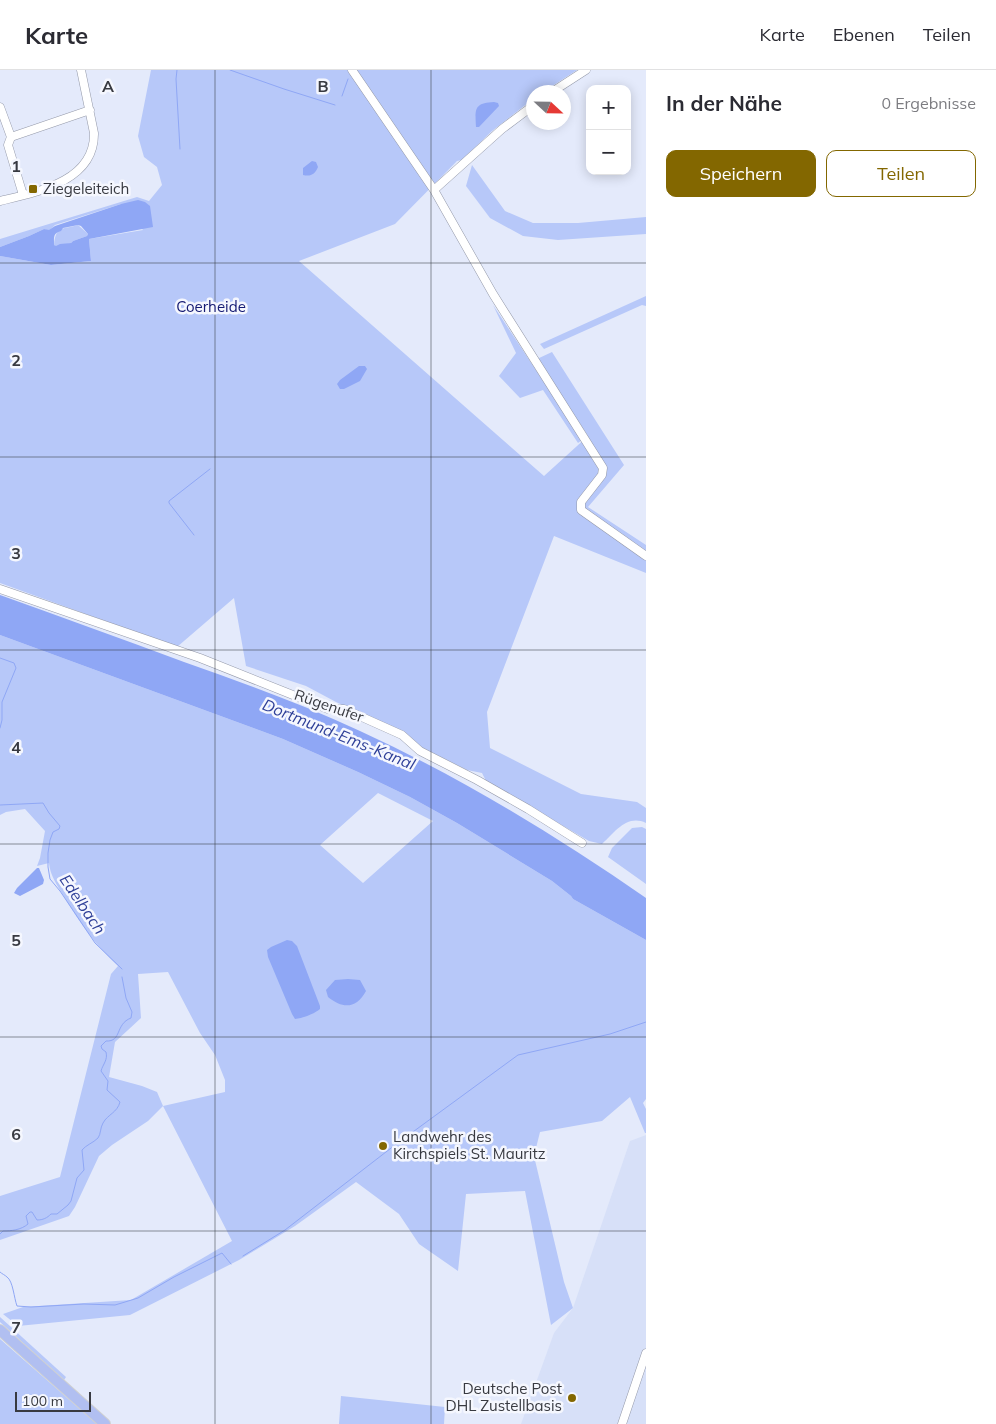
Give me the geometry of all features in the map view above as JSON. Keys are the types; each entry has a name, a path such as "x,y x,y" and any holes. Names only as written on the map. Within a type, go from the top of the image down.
{"main road":[{"path":"0,1330 105,1424"}],"street":[{"path":"0,201 65,180 86,163 94,143 94,133 81,70"},
{"path":"352,70 434,190 496,299 603,468 602,475 581,502 581,510 646,556"},
{"path":"563,85 586,70"},
{"path":"0,106 11,137 8,145 23,195"},
{"path":"11,137 90,110"},
{"path":"434,190 502,129 526,111"},
{"name":"Rügenufer","path":"0,589 200,658 328,709 340,709 356,714 402,735 420,752 477,780 582,843"},
{"path":"622,1424 646,1353"}],"shaded area":[{"path":"646,1135 646,1424 521,1424 554,1333 573,1308 630,1141"}],"green space":[{"name":"Coerheide","path":"151,70 577,70 554,85 526,85 526,104 492,131 462,160 457,161 395,224 299,261 544,476 588,436 537,359 552,352 624,465 588,507 646,545 646,573 554,536 487,712 490,748 581,794 637,802 646,808 646,823 633,821 627,823 602,844 589,841 486,781 482,773 467,770 421,747 402,733 306,686 246,666 234,598 177,647 0,583 0,256 51,265 91,261 89,239 143,230 121,204 55,225 49,231 44,229 0,247 0,239 137,197 149,201 162,185 157,167 144,157 138,136"},
{"path":"472,165 505,211 533,223 578,223 646,217 646,234 558,240 523,236 490,218 466,186"},
{"path":"78,225 88,234 87,236 71,243 56,247 54,245 58,231"},
{"path":"646,296 646,306 642,305 544,349 540,344"},
{"path":"493,305 582,440 578,443 543,390 520,398 499,376 516,353"},
{"path":"0,635 283,739 358,772 410,797 457,823 552,881 573,899 646,940 646,1099 643,1103 646,1109 646,1133 630,1097 602,1121 540,1132 534,1156 564,1282 573,1308 551,1325 525,1191 466,1194 458,1271 419,1244 399,1214 356,1182 295,1226 239,1260 130,1315 18,1326 3,1314 23,1307 131,1300 232,1241 163,1106 148,1121 99,1156 69,1216 0,1240 0,1196 60,1177 111,974 118,966 88,933 75,915 54,880 49,863 37,866 45,831 25,809 6,812 0,815","holes":["378,793 433,821 363,883 320,845","168,972 200,1033 215,1055 225,1080 225,1092 163,1106 157,1092 109,1077 115,1042 141,1018 138,974"]},
{"path":"642,827 646,829 646,884 608,857 612,848 632,828"},
{"path":"0,1317 66,1377 64,1380 0,1322"},
{"path":"0,1339 97,1424 0,1424"},
{"path":"341,1396 445,1407 444,1424 339,1424"}],"water":[{"path":"498,103 499,106 479,127 476,127 477,108 483,104"},
{"path":"312,161 316,162 318,167 316,171 310,175 303,175 303,168"},
{"path":"138,200 145,202 150,206 153,227 89,239 91,261 51,265 0,256 0,247 44,229 49,230 55,226","holes":["81,226 88,234 87,236 71,243 54,245 55,234 63,228"]},
{"path":"359,366 365,366 367,369 360,381 340,389 337,384 340,380"},
{"name":"Dortmund-Ems-Kanal","path":"0,595 295,703 360,731 470,787 577,852 646,898 646,940 573,899 552,881 457,823 410,797 358,772 283,739 0,635"},
{"path":"39,868 44,880 43,884 20,896 14,893 17,888"},
{"path":"287,940 292,941 297,946 320,1006 320,1009 315,1013 295,1019 268,957 267,950"},
{"path":"335,980 360,980 366,991 358,1001 354,1004 344,1005 328,997 326,990"}],"waterway":[{"path":"177,70 180,149"},
{"path":"230,70 335,105"},
{"path":"342,96 348,79"},
{"path":"194,535 169,501 210,469"},
{"name":"Edelbach","path":"0,658 14,663 16,668 2,702 0,728"},
{"name":"Edelbach","path":"0,805 43,803 60,826 59,829 53,832 50,840 48,853 50,879 95,943 122,969"},
{"name":"Edelbach","path":"0,1234 3,1231 16,1230 28,1224 26,1216 30,1212 32,1212 37,1220 41,1220 51,1214 57,1214 68,1205 71,1201 77,1178 84,1170 82,1150 98,1138 103,1123 119,1106 120,1102 107,1090 108,1081 101,1071 106,1060 106,1052 101,1046 106,1041 114,1039 123,1024 131,1018 132,1012 126,998 122,977"},
{"path":"243,1256 285,1230 395,1145 518,1055 610,1034 646,1022"},
{"path":"0,1272 11,1282 17,1306 115,1305 138,1298 174,1277 222,1253 231,1264"}],"place":[{"name":"Ziegeleiteich","path":"33,189"},
{"name":"Landwehr des Kirchspiels St. Mauritz","path":"383,1146"},
{"name":"Deutsche Post DHL Zustellbasis","path":"572,1398"}]}
